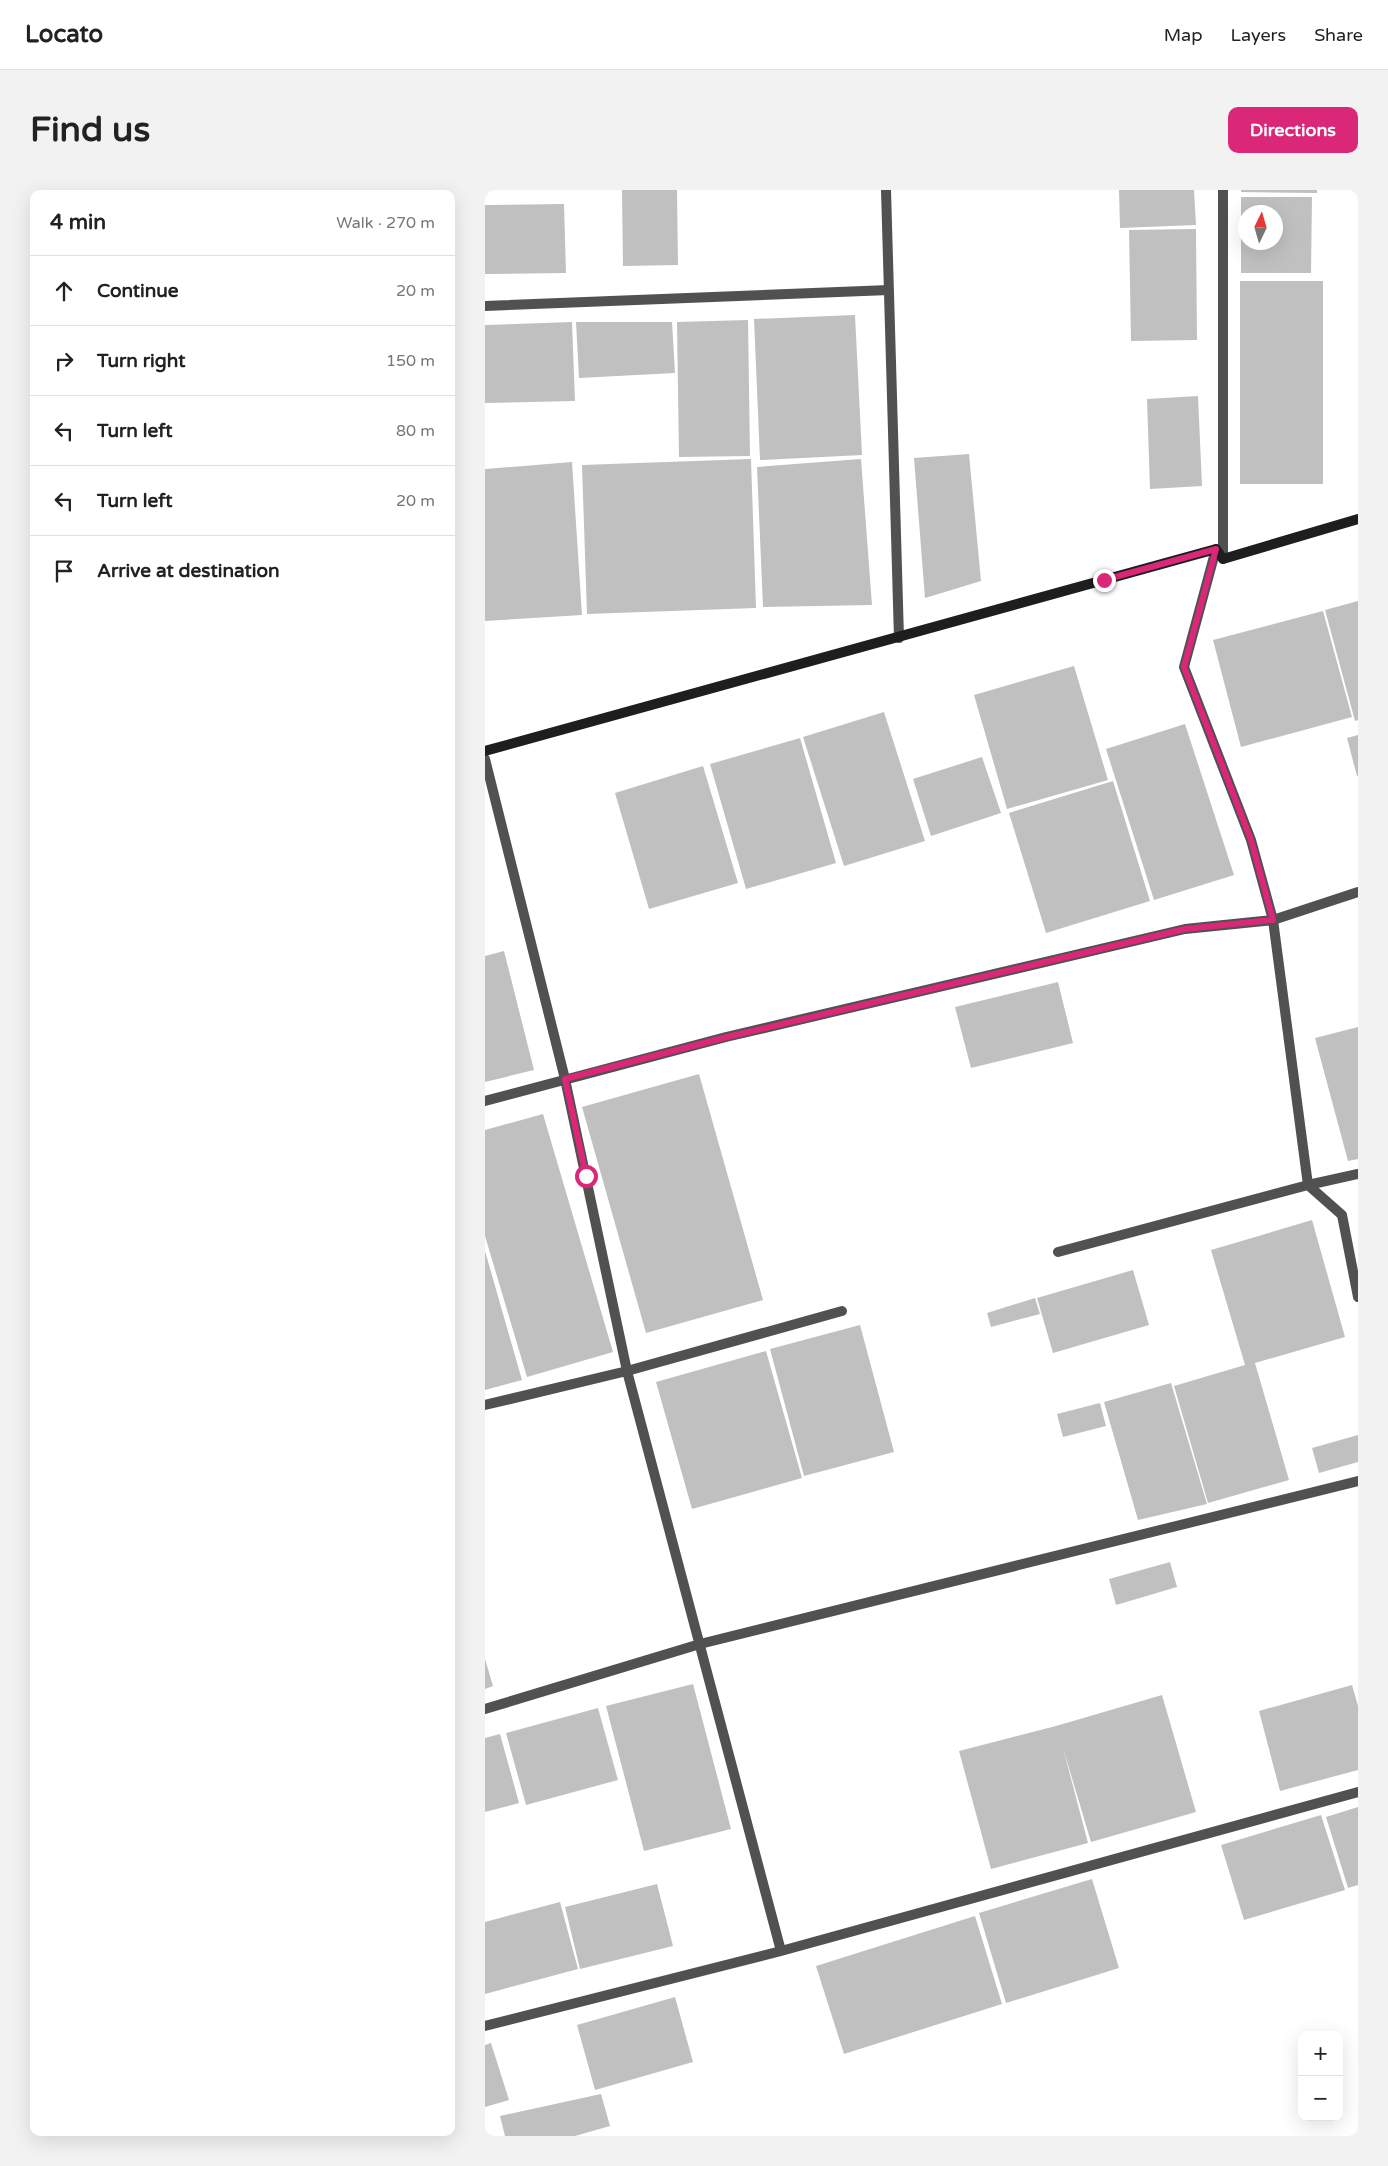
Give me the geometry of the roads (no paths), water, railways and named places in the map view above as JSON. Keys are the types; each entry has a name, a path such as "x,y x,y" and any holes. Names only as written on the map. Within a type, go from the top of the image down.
{"street":[{"path":"886,190 899,638"},
{"path":"1223,190 1223,559"},
{"path":"485,306 889,290"},
{"path":"1223,559 1358,519"},
{"path":"1216,549 1223,559"},
{"path":"485,751 1216,549"},
{"path":"1216,549 1184,667 1251,840 1273,920 1308,1185 1342,1215 1358,1298"},
{"path":"485,759 565,1079 627,1371 781,1951"},
{"path":"485,1101 727,1037 1185,929 1273,920 1358,892"},
{"path":"1058,1252 1308,1185 1358,1174"},
{"path":"485,1406 627,1371 842,1311"},
{"path":"485,1709 700,1644 1358,1481"},
{"path":"485,2026 781,1951 1358,1792"}]}
